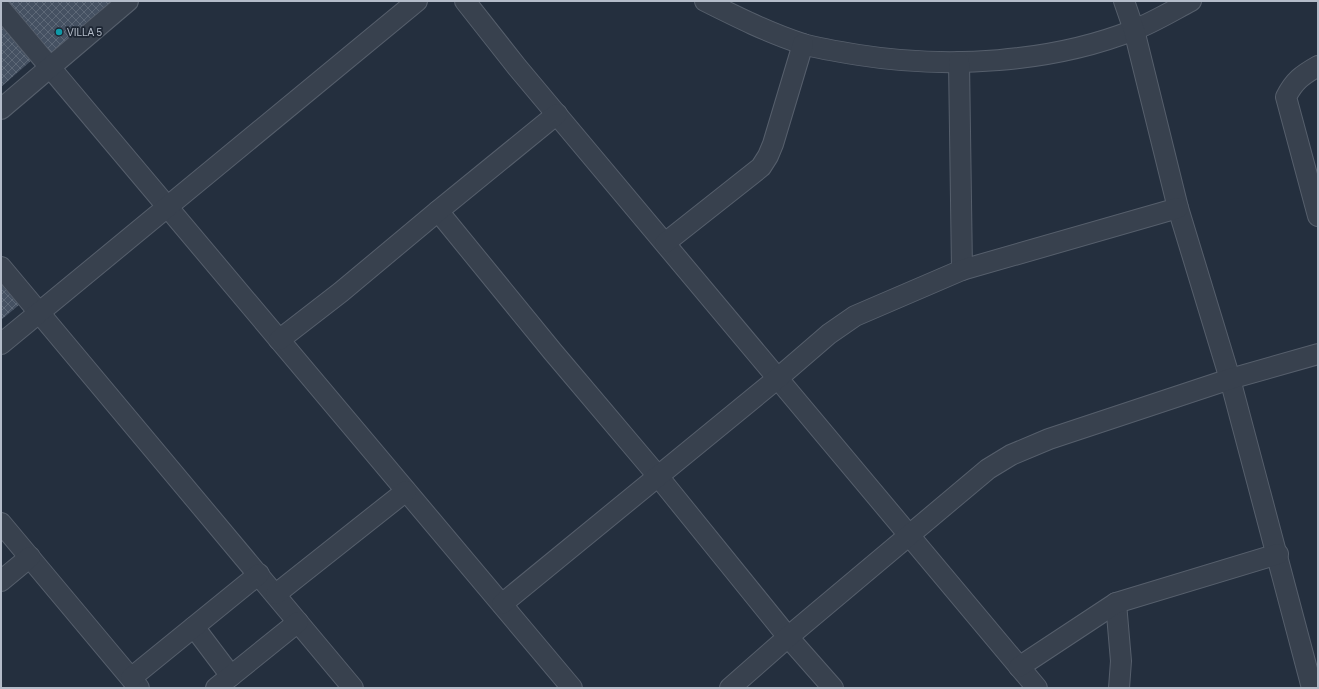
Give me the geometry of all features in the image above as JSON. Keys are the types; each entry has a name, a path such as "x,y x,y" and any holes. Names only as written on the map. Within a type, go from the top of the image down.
{"street":[{"path":"1,109 128,1"},
{"path":"1,344 417,1"},
{"path":"465,1 517,67 1037,688"},
{"path":"705,1 766,30 803,44 880,59 920,62 1002,60 1065,50 1134,30 1191,1"},
{"path":"1124,1 1134,30 1178,208 1230,379 1278,554 1312,688"},
{"path":"1,8 572,688"},
{"path":"665,243 761,167 773,144 803,44"},
{"path":"960,62 962,270"},
{"path":"1318,66 1295,82 1286,97 1318,216"},
{"path":"279,340 341,292 557,114"},
{"path":"502,604 657,475 778,378 829,334 855,316 962,270 1178,208"},
{"path":"438,211 553,352 657,475 788,637 833,688"},
{"path":"1,267 354,688"},
{"path":"730,688 788,637 988,469 1011,455 1049,439 1230,379 1318,354"},
{"path":"276,594 406,491"},
{"path":"1,523 135,683 194,628 259,574"},
{"path":"1019,667 1116,603 1278,554"},
{"path":"1,581 30,557"},
{"path":"1116,603 1121,661 1119,688"},
{"path":"194,628 224,682 298,622"}],"building":[{"name":"VILLA 5","path":"4,1 119,1 56,62"},
{"path":"1,23 33,59 1,87"},
{"path":"1,284 19,305 1,320"}],"place":[{"name":"VILLA 5","path":"59,32"}]}
